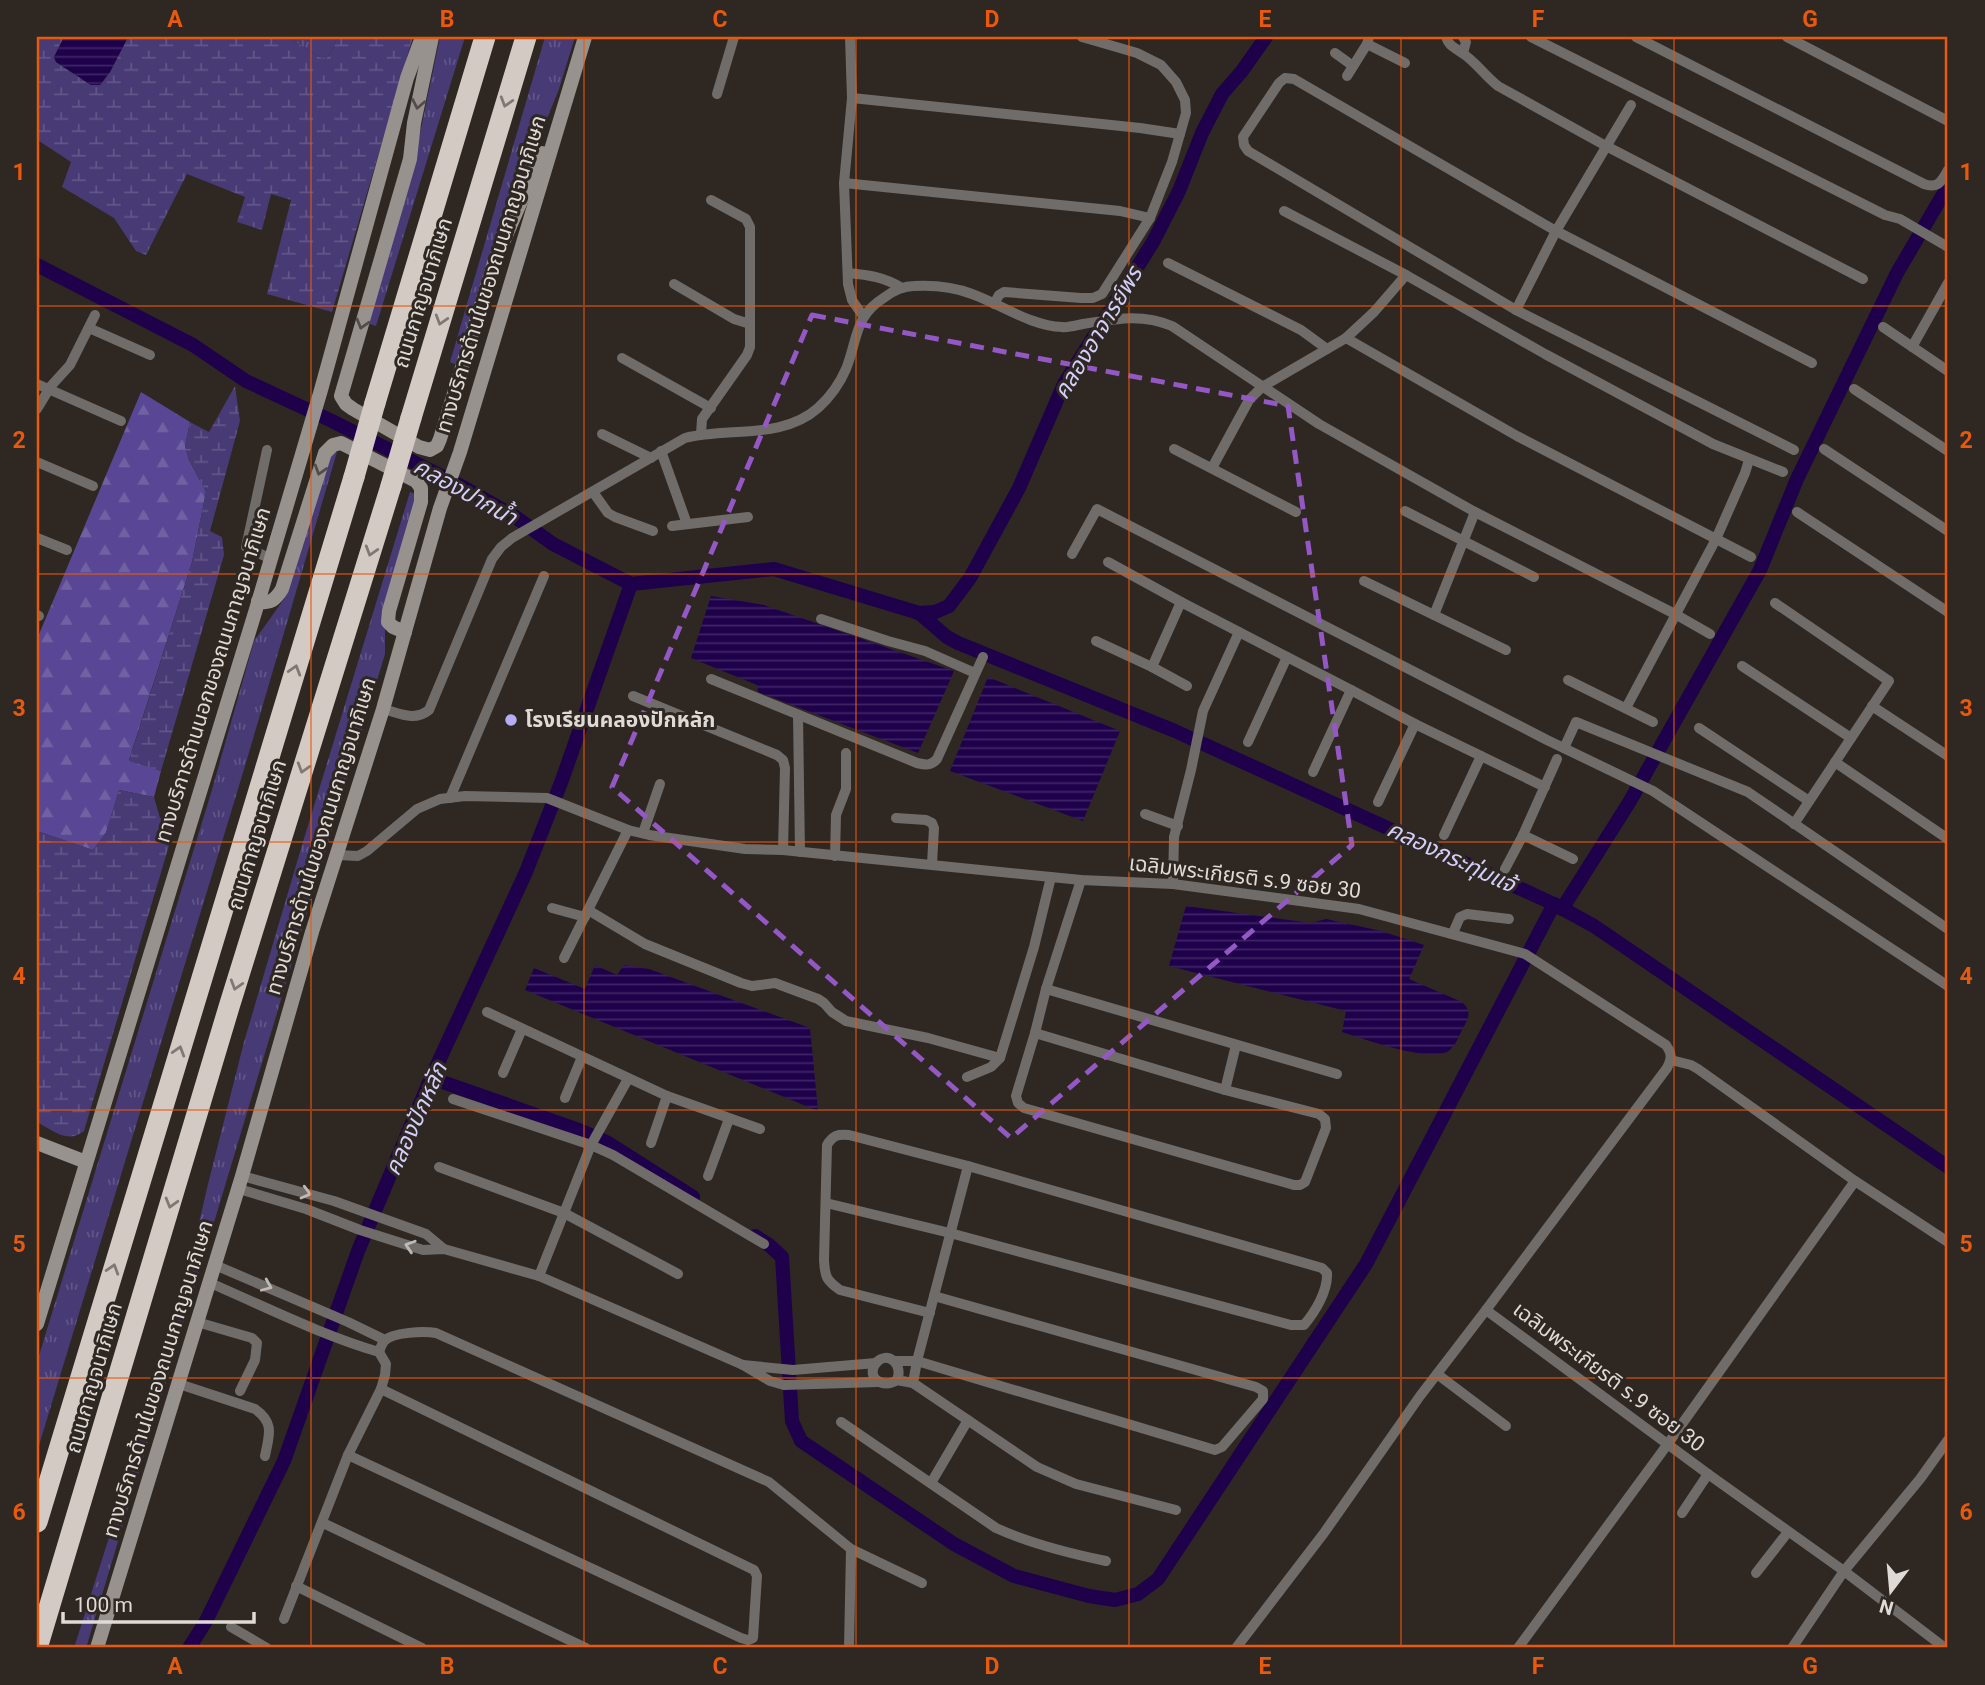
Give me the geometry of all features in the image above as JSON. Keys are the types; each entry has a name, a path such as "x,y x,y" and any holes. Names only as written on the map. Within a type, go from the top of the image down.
{"highway":[{"name":"ถนนกาญจนาภิเษก","path":"37,1522 485,37"},
{"name":"ถนนกาญจนาภิเษก","path":"37,1648 229,1007 391,486 526,37"}],"main road":[{"name":"ทางบริการด้านนอกของถนนกาญจนาภิเษก","path":"37,1324 271,558 321,390 407,78 422,37"},
{"path":"432,37 414,123 410,159 341,396 353,409 419,447 430,450 437,446 440,439 494,264 564,103"},
{"name":"ทางบริการด้านในของถนนกาญจนาภิเษก","path":"97,1648 241,1183 312,932 383,709 440,508 460,452 585,37"},
{"path":"386,153 397,144 405,145 409,149 410,159"},
{"path":"258,601 271,601 282,589 325,453 333,444 341,443 416,481 421,488 421,502 388,611 388,622 405,632"},
{"path":"37,1143 86,1162"}],"street":[{"path":"717,94 734,37"},
{"path":"850,37 852,98 844,183 848,284 852,300 863,316"},
{"path":"993,304 1004,292 1081,298 1093,298 1102,294 1150,218 1159,198 1186,113 1185,100 1176,82 1161,65 1137,53 1082,37"},
{"path":"1446,37 1454,49 1463,53 1497,86 1606,146 1863,279"},
{"path":"1463,37 1466,42 1463,53"},
{"path":"1531,37 1885,215 1900,219 1944,244"},
{"path":"1636,37 1656,41 1924,184 1939,184 1948,170"},
{"path":"1787,37 1948,121"},
{"path":"1335,52 1350,71 1368,40 1405,64"},
{"path":"1794,450 1516,310 1248,151 1243,137 1279,83 1285,78 1294,79 1556,231 1812,363"},
{"path":"852,98 1180,134"},
{"path":"1516,310 1556,231 1631,105"},
{"path":"844,183 1120,212 1150,218"},
{"path":"701,434 702,419 750,347 750,227 746,219 711,200"},
{"path":"1284,211 1713,444 1783,472"},
{"path":"1168,263 1301,330 1326,349"},
{"path":"848,273 877,276 902,288"},
{"path":"1212,468 1249,400 1262,387 1346,338 1362,325 1406,275"},
{"path":"1912,347 1948,283"},
{"path":"674,284 734,319 750,324"},
{"path":"383,709 413,717 419,717 429,710 492,559 512,538 685,438 701,434 770,429 791,424 817,410 831,394 846,369 854,338 863,316 872,304 892,292 911,286 940,286 972,294 1016,314 1062,327 1131,317 1158,320 1172,326 1319,424 1475,512 1710,634"},
{"path":"37,409 49,389 70,365 95,315"},
{"path":"1883,327 1948,370"},
{"path":"89,328 150,355"},
{"path":"1346,338 1517,436 1751,557"},
{"path":"622,358 711,408"},
{"path":"37,384 121,421"},
{"path":"1854,389 1948,451"},
{"path":"602,434 651,458"},
{"path":"1174,449 1296,512"},
{"path":"1824,449 1948,531"},
{"path":"267,450 246,547 271,558"},
{"path":"661,452 687,524"},
{"path":"1626,708 1716,539 1749,460"},
{"path":"37,462 93,486"},
{"path":"593,492 608,513 653,531"},
{"path":"1072,554 1097,509 1653,792 1948,986"},
{"path":"1405,511 1534,576"},
{"path":"1434,615 1475,512"},
{"path":"1797,513 1948,612"},
{"path":"673,526 747,517"},
{"path":"37,538 67,550"},
{"path":"1108,562 1415,724 1545,787"},
{"path":"450,798 544,576"},
{"path":"1364,581 1506,650"},
{"path":"1152,667 1181,602"},
{"path":"1775,603 1889,681 1794,824"},
{"path":"821,619 925,651 975,673"},
{"path":"1172,884 1174,837 1192,769 1202,713 1239,632"},
{"path":"1096,641 1187,686"},
{"path":"711,679 926,765 933,764 937,759 983,657"},
{"path":"1248,742 1287,657"},
{"path":"1742,666 1851,738"},
{"path":"1568,680 1653,722"},
{"path":"1313,772 1351,690"},
{"path":"634,696 777,755 783,760 783,850"},
{"path":"1872,705 1948,756"},
{"path":"798,715 800,852"},
{"path":"1564,748 1576,722 1748,792 1948,929"},
{"path":"1378,802 1415,724"},
{"path":"1699,729 1809,801"},
{"path":"835,856 836,816 846,789 846,752"},
{"path":"1444,835 1481,755"},
{"path":"1505,869 1557,759"},
{"path":"1835,762 1948,839"},
{"path":"643,834 660,784"},
{"name":"เฉลิมพระเกียรติ ร.9 ซอย 30","path":"337,855 358,856 417,809 440,799 465,796 547,798 643,834 745,849 783,850 1081,880 1172,884 1335,905 1453,933 1525,954 1666,1045 1671,1053 1671,1060 1486,1310 1667,1445 1844,1571 1945,1648"},
{"path":"1145,814 1178,826"},
{"path":"896,818 926,820 932,823 932,864"},
{"path":"564,958 628,830"},
{"path":"1523,835 1573,859"},
{"path":"967,1077 991,1067 1000,1058 1034,947 1051,877"},
{"path":"1035,1033 1225,1090 1319,1114 1325,1119 1326,1128 1305,1182 1294,1185 1024,1108 1018,1103 1016,1096 1046,989 1081,880"},
{"path":"552,908 586,914 645,944 741,983 752,986 775,983 818,999 831,1012 846,1021 928,1038 1000,1058"},
{"path":"1453,933 1460,917 1467,914 1509,919"},
{"path":"1046,989 1337,1074"},
{"path":"486,1013 667,1096 760,1129"},
{"path":"503,1073 522,1029"},
{"path":"1225,1090 1236,1045"},
{"path":"565,1098 583,1057"},
{"path":"1671,1060 1698,1069 1855,1181 1948,1242"},
{"path":"539,1276 592,1143 628,1079"},
{"path":"651,1143 667,1096"},
{"path":"453,1099 592,1143 764,1244"},
{"path":"708,1176 729,1119"},
{"path":"827,1203 950,1233 1290,1325 1304,1325 1328,1284 1327,1273 1322,1268 968,1166 849,1135 839,1134 831,1138 827,1145 824,1260 828,1282 840,1290 930,1313"},
{"path":"913,1383 968,1166"},
{"path":"439,1167 564,1213 678,1274"},
{"path":"1518,1648 1855,1181"},
{"path":"241,1183 334,1201 426,1234 444,1249"},
{"path":"241,1183 378,1236 423,1250 444,1249 539,1276 743,1365 769,1381 795,1386 878,1382 891,1384 900,1374 895,1361"},
{"path":"215,1265 385,1340"},
{"path":"210,1283 341,1340 379,1352 386,1364 386,1375 381,1389 348,1455 285,1619"},
{"path":"878,1382 873,1369 882,1359 917,1361 1216,1450 1222,1447 1263,1399 1263,1391 1256,1387 934,1296"},
{"path":"1237,1648 1486,1310"},
{"path":"197,1322 252,1338 257,1343 255,1360 240,1391"},
{"path":"379,1352 385,1340 391,1337 424,1331 436,1333 769,1482 851,1549 922,1583"},
{"path":"743,1365 793,1370 876,1363"},
{"path":"1437,1374 1506,1426"},
{"path":"897,1380 913,1383 1037,1467 1076,1484 1176,1510"},
{"path":"179,1384 255,1409 265,1415 270,1424 265,1456"},
{"path":"348,1455 741,1639 753,1638 757,1576 754,1570 381,1389"},
{"path":"931,1483 968,1420"},
{"path":"841,1422 996,1528 1020,1539 1106,1562"},
{"path":"1792,1648 1844,1571 1920,1479 1948,1440"},
{"path":"1682,1513 1708,1474"},
{"path":"323,1523 586,1648"},
{"path":"1756,1573 1788,1531"},
{"path":"849,1648 851,1549"},
{"path":"296,1586 422,1648"},
{"path":"232,1628 267,1648"}],"highlighted area":[{"path":"812,315 1288,406 1352,845 1011,1138 612,787"}],"green space":[{"path":"37,37 64,37 54,57 56,62 91,85 100,85 128,37 287,37 325,60 337,37 413,37 332,312 267,294 291,200 271,194 262,230 237,222 245,197 187,174 146,255 136,251 114,218 62,187 71,162 39,141 37,145"},
{"path":"287,37 323,38 337,37 325,60"},
{"path":"440,37 465,37 376,326 367,323 415,157"},
{"path":"545,37 575,37 559,89 502,230 459,366 450,362"},
{"path":"235,386 240,421 210,531 222,537 224,555 161,771 129,761 192,562 206,492 189,460 185,446 190,422 209,432"},
{"path":"141,392 190,422 185,446 189,460 206,492 192,562 129,760 161,771 154,797 119,790 106,833 93,850 37,831 37,639"},
{"path":"332,452 337,452 245,766 37,1452 37,1362 211,793 254,641 284,599 327,459"},
{"path":"410,492 415,494 417,499 385,608 385,654 86,1648 74,1648 173,1335 244,1042"},
{"path":"119,790 154,797 160,818 176,822 84,1131 78,1135 66,1136 37,1122 37,831 93,850 106,832"}],"shaded area":[{"path":"64,37 128,37 100,85 91,85 56,62 54,57"},
{"path":"711,596 764,605 954,671 918,753 758,692 757,685 691,658"},
{"path":"988,677 1120,731 1083,821 950,771"},
{"path":"1186,906 1311,923 1326,919 1381,931 1424,945 1409,979 1462,1002 1467,1009 1468,1019 1456,1042 1447,1052 1411,1052 1342,1032 1346,1011 1169,966"},
{"path":"595,965 617,975 624,965 649,969 810,1028 818,1111 525,990 534,968 585,989"}],"waterway":[{"name":"คลองปากน้ำ","path":"37,265 193,345 246,381 463,487 514,516 553,544 631,584 774,569 919,613 935,612 949,606 970,578 1019,488 1064,384 1153,242 1222,94 1266,37"},
{"path":"1562,909 1630,801 1760,570 1797,479 1897,273 1948,186"},
{"name":"คลองปักหลัก","path":"189,1648 206,1621 284,1461 358,1251 431,1078 526,872 562,780 631,584"},
{"name":"คลองกระทุ่มแจ้","path":"919,613 958,643 1175,731 1554,904 1594,926 1948,1167"},
{"path":"755,1236 782,1257 792,1421 801,1441 954,1544 1014,1576 1089,1596 1115,1600 1138,1594 1158,1579 1366,1264 1554,904"},
{"path":"431,1078 579,1130 608,1143 693,1197"}],"place":[{"name":"โรงเรียนคลองปักหลัก","path":"511,720"}],"water label":[{"name":"คลองอาจารย์พร","path":"1098,333"}]}
